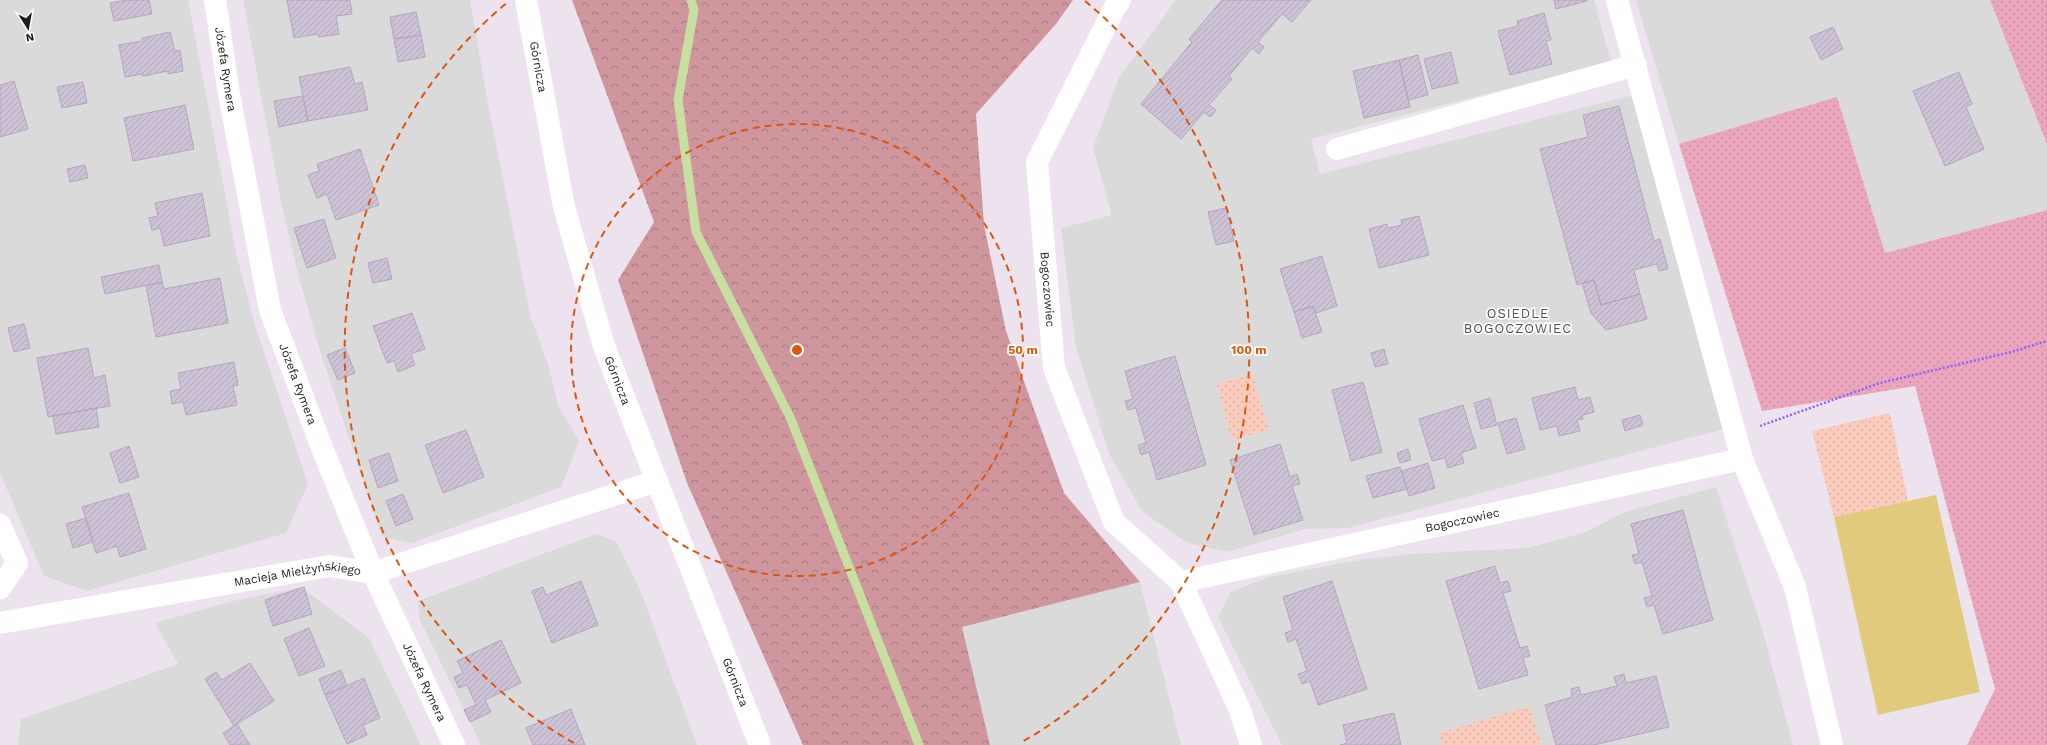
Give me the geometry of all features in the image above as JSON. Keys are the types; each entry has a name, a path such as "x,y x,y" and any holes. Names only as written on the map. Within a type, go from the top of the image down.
{"street":[{"name":"Józefa Rymera","path":"215,0 229,94 270,310 322,448 373,572 454,745"},
{"name":"Górnicza","path":"526,0 564,207 604,346 760,745"},
{"name":"Bogoczowiec","path":"1120,0 1115,7 1036,162 1054,368 1114,522 1181,582 1240,710 1251,745"},
{"path":"1617,0 1636,65 1742,459 1795,587 1832,745"},
{"path":"1337,149 1636,65"},
{"name":"Bogoczowiec","path":"1181,582 1742,459"},
{"name":"Macieja Mielżyńskiego","path":"0,623 329,566 373,572 657,480"},
{"path":"0,525 17,564 0,588"}],"path":[{"path":"1736,435 1880,383 2011,352 2047,341"}],"shaded area":[{"path":"0,0 188,0 237,257 255,325 308,484 286,533 87,591 44,576 0,473"},
{"path":"243,0 470,0 488,103 531,318 548,364 558,405 579,441 561,487 412,543 382,537 320,351 298,274 281,202"},
{"path":"1176,0 1594,0 1611,62 1311,139 1320,174 1633,95 1724,429 1348,528 1305,529 1228,552 1187,543 1142,511 1109,454 1076,347 1061,228 1112,215 1093,148 1119,77"},
{"path":"1636,0 1990,0 2047,144 2047,210 1885,253 1837,98 1679,144"},
{"path":"1990,0 2047,0 2047,144"},
{"path":"1837,97 1885,253 2047,210 2047,745 1967,745 1995,689 1915,386 1762,411 1679,144"},
{"path":"1253,374 1268,429 1232,441 1217,384"},
{"path":"1890,413 1908,501 1834,517 1812,431"},
{"path":"1716,487 1763,632 1793,745 1282,745 1218,617 1231,592 1269,577 1364,559 1411,554 1528,548 1586,532 1625,512"},
{"path":"1936,495 1980,692 1878,715 1834,517"},
{"path":"596,534 616,541 641,592 697,745 481,745 420,620 418,601"},
{"path":"1140,582 1181,745 990,745 962,627"},
{"path":"301,587 369,638 421,745 18,745 21,719 178,664 155,623 233,601"},
{"path":"1529,706 1541,745 1442,745 1439,733"}],"green space":[{"path":"572,0 1073,0 1056,24 976,114 984,225 1006,331 1064,493 1140,582 962,627 990,745 803,745 687,483 618,280 654,222"}],"building":[{"path":"127,0 149,0 152,14 114,21 110,3"},
{"path":"287,0 350,0 352,14 336,16 339,34 319,37 318,34 294,38"},
{"path":"1222,0 1311,0 1292,22 1282,14 1258,42 1264,47 1259,54 1252,48 1229,76 1232,79 1209,105 1216,110 1210,117 1204,112 1181,139 1141,104 1192,42 1189,39"},
{"path":"1554,0 1587,0 1587,1 1556,9"},
{"path":"416,12 421,35 394,39 390,17"},
{"path":"1544,13 1551,40 1546,41 1552,64 1510,75 1498,31 1518,26 1517,21"},
{"path":"1833,27 1843,49 1821,60 1810,37"},
{"path":"170,32 175,51 180,50 183,71 168,74 168,71 143,76 142,74 125,77 119,45 142,41 142,38"},
{"path":"421,35 425,57 398,62 394,39"},
{"path":"1451,52 1458,83 1432,89 1424,59"},
{"path":"1418,55 1428,95 1408,100 1399,60"},
{"path":"1399,60 1410,107 1364,118 1353,71"},
{"path":"350,67 355,84 362,82 368,110 308,121 299,77"},
{"path":"1959,72 1972,104 1966,107 1984,149 1945,166 1913,91"},
{"path":"14,81 28,129 0,137 0,85"},
{"path":"83,82 87,103 62,108 57,87"},
{"path":"303,96 308,121 279,127 274,101"},
{"path":"185,105 194,149 133,161 124,118"},
{"path":"1619,106 1654,241 1660,239 1668,269 1659,271 1657,264 1634,270 1640,294 1601,305 1594,280 1577,285 1540,149 1588,137 1583,115"},
{"path":"360,149 379,205 336,220 327,194 317,198 308,175 319,171 317,164"},
{"path":"85,165 88,178 70,182 67,169"},
{"path":"202,193 210,236 164,246 160,228 152,230 149,218 158,216 155,203"},
{"path":"1226,208 1234,241 1216,245 1208,212"},
{"path":"1419,216 1429,255 1379,268 1369,229 1387,224 1388,228 1402,225 1401,220"},
{"path":"324,219 336,258 307,268 294,228"},
{"path":"1322,256 1337,306 1316,313 1313,306 1294,312 1280,269"},
{"path":"387,258 392,279 373,283 368,263"},
{"path":"159,265 162,282 105,294 101,277"},
{"path":"220,278 228,323 156,337 146,286 162,282 164,289"},
{"path":"1594,280 1601,305 1640,294 1647,319 1606,330 1591,313 1582,283"},
{"path":"1313,306 1322,332 1302,338 1294,312"},
{"path":"412,313 425,349 411,354 415,365 398,372 394,361 387,363 373,326"},
{"path":"24,324 30,348 14,352 8,328"},
{"path":"88,348 94,378 105,375 110,406 48,417 37,358"},
{"path":"345,348 355,373 338,380 327,355"},
{"path":"1384,349 1388,364 1375,367 1371,353"},
{"path":"1175,356 1206,465 1157,480 1149,452 1141,455 1138,445 1146,443 1136,408 1128,410 1125,401 1133,399 1125,371"},
{"path":"234,362 238,385 233,386 237,405 186,415 183,402 172,404 170,391 181,389 178,373"},
{"path":"1363,382 1382,452 1351,461 1332,390"},
{"path":"1575,387 1578,400 1590,397 1594,412 1582,415 1583,419 1577,420 1580,431 1559,436 1557,426 1540,430 1532,398"},
{"path":"1490,398 1497,425 1481,429 1474,403"},
{"path":"1463,405 1476,448 1461,453 1464,463 1448,468 1445,458 1432,461 1419,419"},
{"path":"96,408 99,427 56,434 53,416"},
{"path":"1640,415 1643,425 1625,431 1622,420"},
{"path":"1516,418 1525,449 1507,454 1498,423"},
{"path":"466,430 484,477 443,493 425,445"},
{"path":"1280,444 1290,477 1297,474 1300,484 1292,486 1303,520 1254,535 1230,460"},
{"path":"129,446 139,477 120,483 110,453"},
{"path":"1408,449 1411,460 1400,463 1397,453"},
{"path":"389,453 398,481 378,488 369,460"},
{"path":"1428,463 1435,488 1409,496 1402,471"},
{"path":"1400,467 1407,489 1373,498 1366,476"},
{"path":"129,493 146,549 120,557 117,546 96,553 82,507"},
{"path":"403,494 413,519 396,526 386,501"},
{"path":"1683,510 1713,620 1663,634 1654,605 1647,607 1644,598 1652,596 1642,562 1635,564 1632,555 1639,554 1631,524"},
{"path":"86,518 93,542 73,548 66,524"},
{"path":"1495,566 1500,583 1508,581 1511,591 1503,593 1520,648 1527,646 1530,656 1523,658 1528,675 1479,689 1446,581"},
{"path":"581,581 598,625 552,643 532,591 543,587 546,595"},
{"path":"1332,581 1367,689 1318,705 1310,681 1302,684 1298,674 1307,671 1296,639 1288,642 1285,633 1293,630 1283,597"},
{"path":"304,587 312,614 273,626 265,600"},
{"path":"309,628 325,666 299,676 284,639"},
{"path":"501,640 521,683 485,700 491,712 470,722 464,710 476,705 467,685 459,688 454,677 463,673 457,661"},
{"path":"250,663 274,701 234,726 205,679 216,672 222,680"},
{"path":"341,670 347,686 325,695 319,679"},
{"path":"1624,674 1626,683 1656,676 1669,727 1594,745 1556,745 1545,705 1572,697 1571,689 1579,687 1581,695 1617,686 1614,677"},
{"path":"364,678 380,718 363,725 367,735 347,744 325,695"},
{"path":"571,709 585,745 533,745 526,728"},
{"path":"1394,713 1401,745 1340,745 1347,743 1343,725"},
{"path":"237,724 250,745 230,745 223,733"}],"waterway":[{"path":"691,0 694,10 678,100 696,232 790,417 919,745"}],"district":[{"name":"OSIEDLE BOGOCZOWIEC","path":"1518,320"}]}
